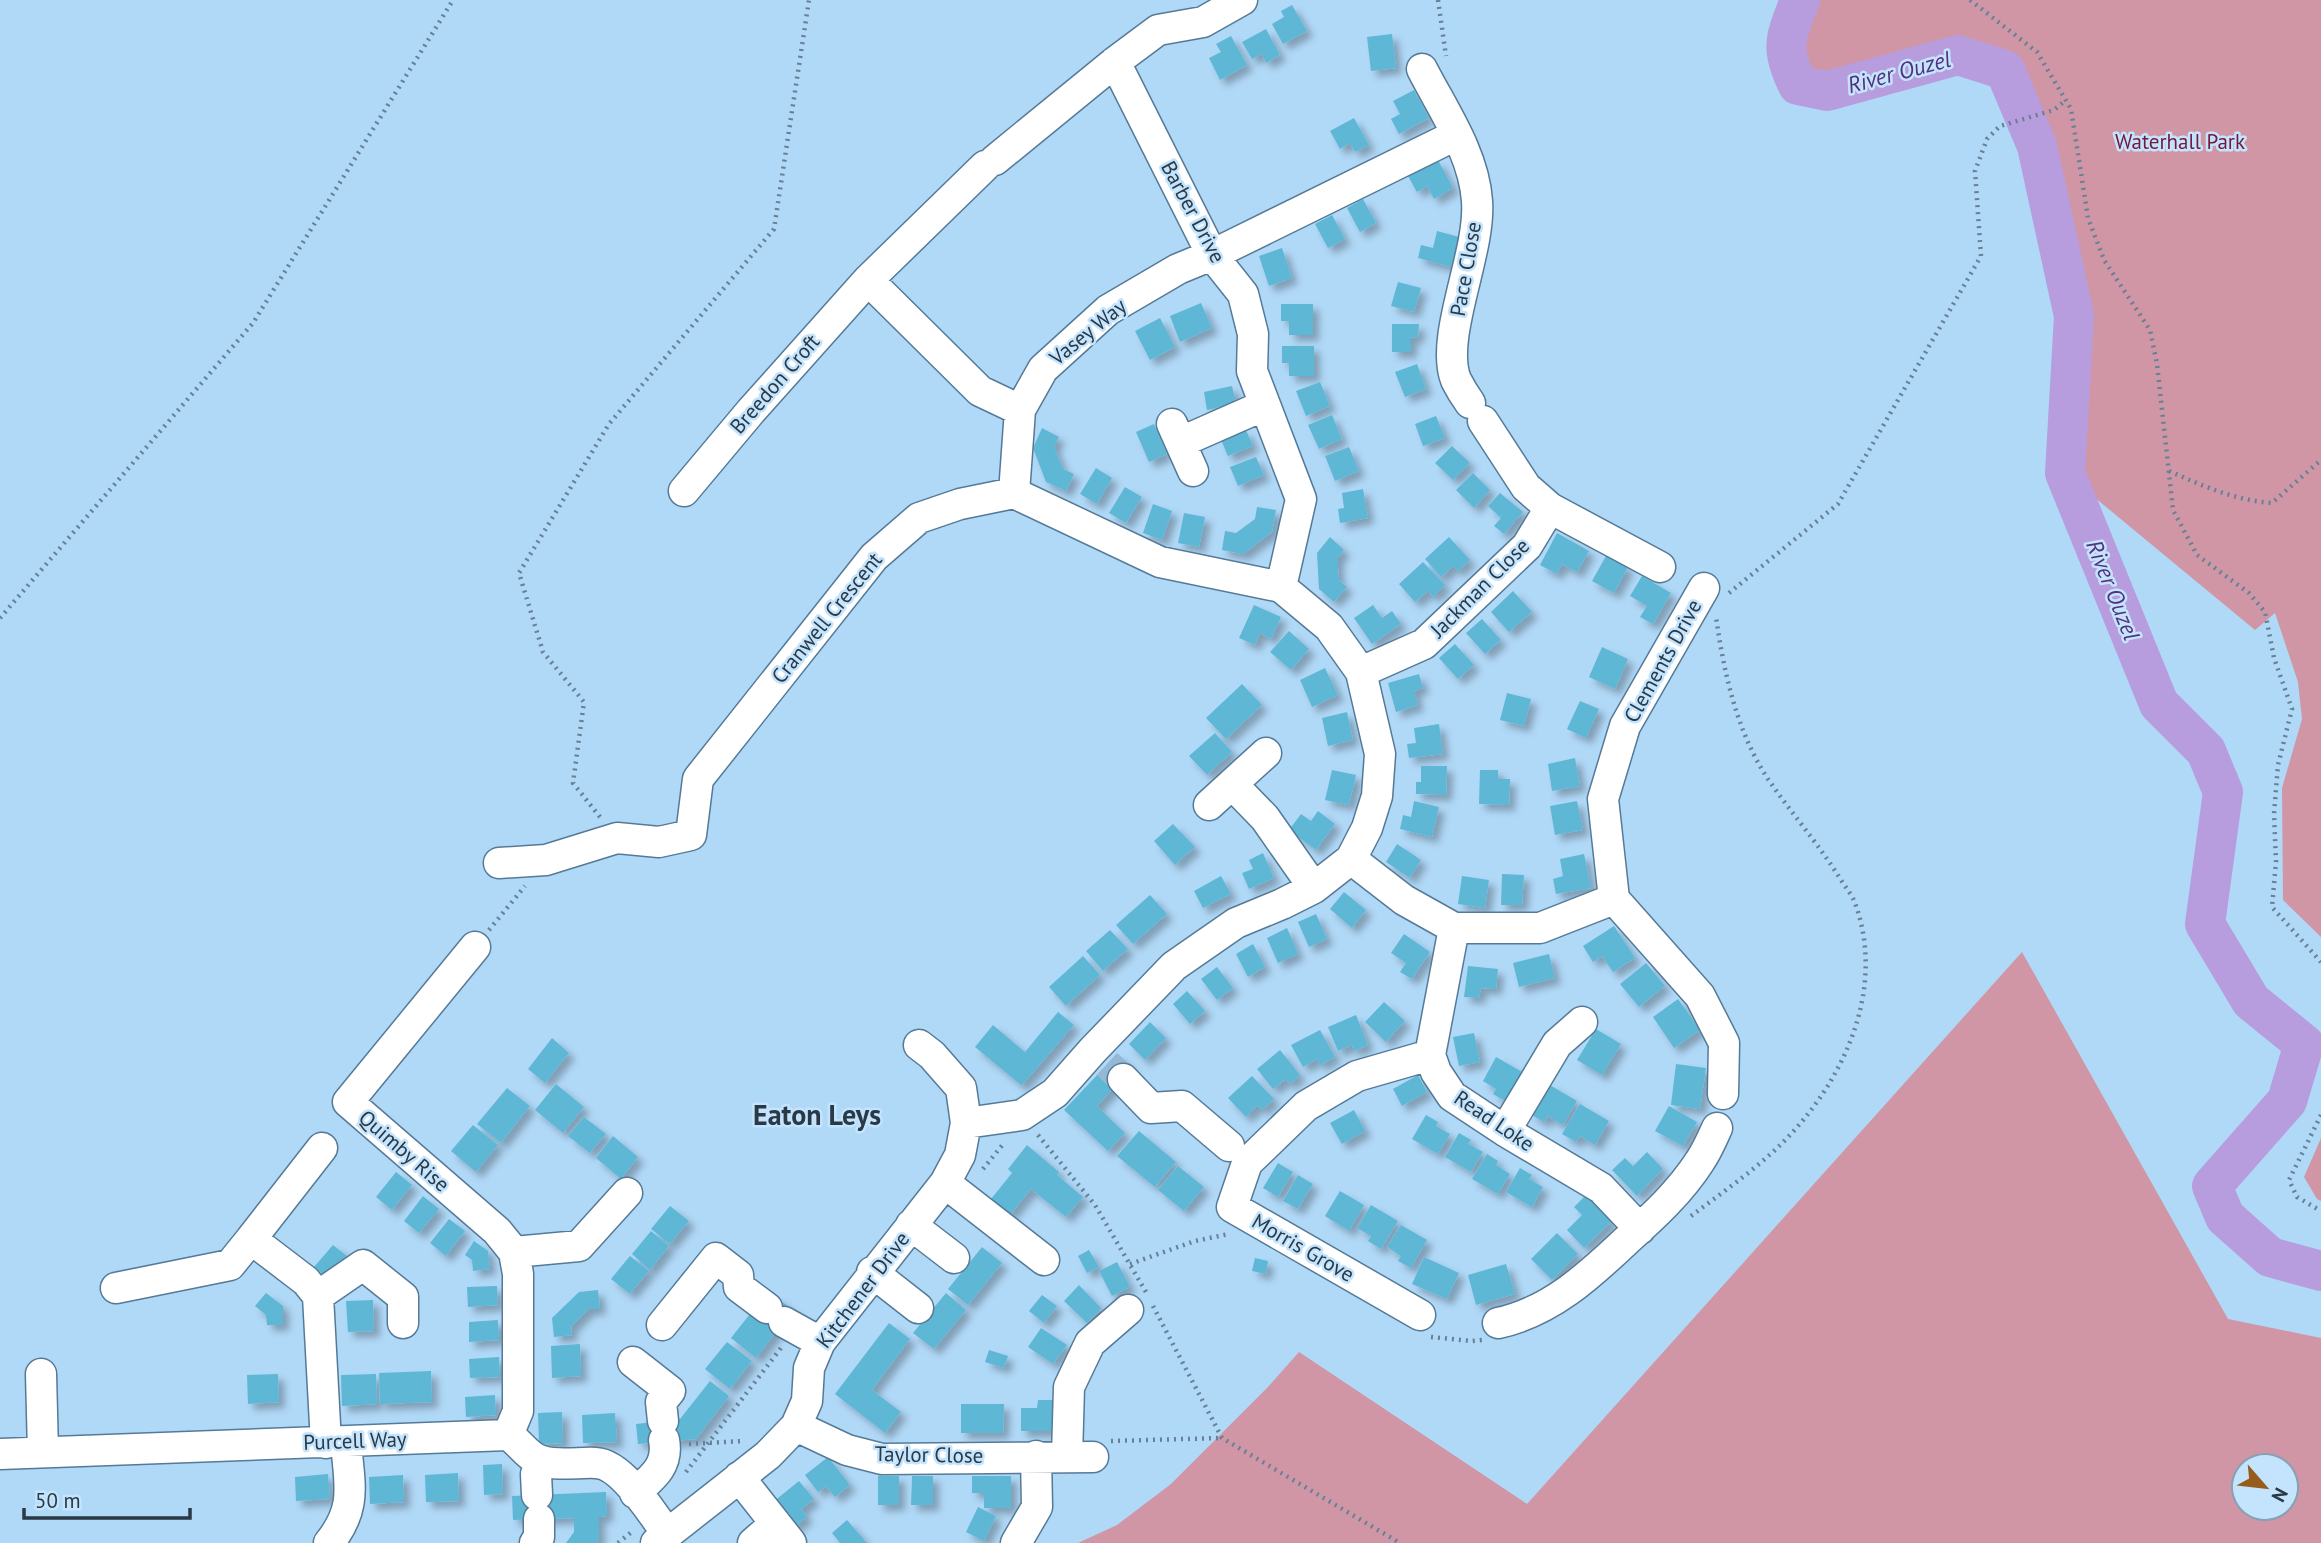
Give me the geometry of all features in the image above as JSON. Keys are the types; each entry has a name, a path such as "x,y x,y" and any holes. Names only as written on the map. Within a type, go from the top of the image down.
{"street":[{"path":"1115,62 1158,30 1203,22 1242,0"},
{"name":"Breedon Croft","path":"684,491 868,279 990,163 1115,62"},
{"name":"Barber Drive","path":"1115,62 1212,255 1243,294 1253,334 1252,371 1301,499 1281,587"},
{"name":"Pace Close","path":"1434,64 1456,135 1471,166 1477,202 1472,252 1451,347 1456,379 1526,487 1550,508"},
{"path":"1212,255 1456,135"},
{"name":"Vasey Way","path":"1014,493 1020,410 1043,369 1108,310 1178,269 1212,255"},
{"path":"868,279 980,391 1020,410"},
{"path":"1193,471 1177,433 1265,405"},
{"name":"Cranwell Crescent","path":"617,838 659,842 691,835 698,779 873,557 919,518 960,504 1014,493"},
{"path":"966,1123 1022,1115 1108,1064 1174,966 1236,923 1314,888 1350,859 1367,828 1377,796 1380,754 1360,673 1329,627 1281,587 1160,562 1014,493"},
{"path":"1550,508 1660,567"},
{"name":"Jackman Close","path":"1360,673 1424,644 1527,546 1550,508"},
{"name":"Clements Drive","path":"1614,899 1603,799 1625,726 1709,596"},
{"path":"1209,805 1266,753"},
{"path":"1232,784 1265,818 1314,888"},
{"path":"499,863 546,860 617,838"},
{"path":"1350,859 1404,900 1454,928 1540,928 1614,899 1700,996 1724,1043 1723,1094"},
{"path":"1430,1055 1454,928"},
{"name":"Quimby Rise","path":"475,947 348,1102 497,1231 513,1252"},
{"path":"1505,1131 1549,1040 1582,1022"},
{"name":"Kitchener Drive","path":"662,1539 768,1455 796,1426 807,1401 809,1367 820,1342 911,1225 954,1189 966,1123 961,1088 932,1055 919,1045"},
{"name":"Read Loke","path":"1430,1055 1436,1072 1452,1096 1601,1188 1640,1228"},
{"name":"Morris Grove","path":"1426,1326 1232,1207 1247,1163 1306,1106 1357,1076 1430,1055"},
{"path":"1108,1064 1151,1108 1182,1106 1229,1146"},
{"path":"1495,1330 1554,1300 1583,1281 1666,1205 1701,1160 1717,1128"},
{"path":"116,1288 230,1265 322,1148"},
{"path":"954,1189 1044,1260"},
{"path":"627,1193 579,1246 513,1252 518,1274 518,1411 508,1435 542,1462 601,1463 619,1472 635,1493 662,1539"},
{"path":"911,1225 954,1258"},
{"path":"251,1239 306,1281 318,1296 336,1442 350,1503 340,1529 329,1543"},
{"path":"662,1325 716,1258 738,1275 739,1287 776,1315 820,1342"},
{"path":"318,1296 363,1265 403,1297 403,1322"},
{"path":"872,1272 918,1308"},
{"path":"1086,1452 1069,1387 1090,1343 1128,1310"},
{"path":"633,1362 670,1391 661,1402 664,1459 658,1473 635,1493"},
{"path":"41,1374 43,1452"},
{"name":"Taylor Close","path":"796,1426 847,1450 882,1459 1036,1456 1086,1452"},
{"name":"Purcell Way","path":"0,1454 508,1435"},
{"path":"1016,1543 1037,1507 1036,1456"},
{"path":"537,1519 536,1474 542,1462"},
{"path":"739,1477 773,1537"}],"path":[{"path":"0,618 253,323 453,0"},
{"path":"617,838 573,783 584,702 543,652 519,573 609,424 774,229 809,0"},
{"path":"1434,64 1438,0"},
{"path":"1970,0 2036,52 2071,109 2088,218 2104,260 2150,330 2157,364 2173,510 2197,555 2249,593 2265,612 2274,658 2292,709 2278,765 2274,814 2276,862 2273,907 2321,962"},
{"path":"1689,1217 1775,1150 1819,1101 1848,1051 1863,1000 1867,952 1855,902 1827,857 1769,780 1740,723 1722,661 1709,596 1838,504 1982,256 1975,171 1987,139 2000,126 2054,110 2066,101"},
{"path":"2168,470 2211,490 2245,501 2272,503 2321,460"},
{"path":"475,947 546,860"},
{"path":"1022,1115 1095,1205 1222,1438 1401,1543"},
{"path":"2321,1115 2289,1180 2297,1197 2321,1211"},
{"path":"954,1189 1005,1142"},
{"path":"1129,1264 1195,1241 1235,1234"},
{"path":"1426,1326 1472,1342 1495,1330"},
{"path":"664,1436 755,1440 768,1455"},
{"path":"1086,1452 1222,1438"}],"green space":[{"name":"Waterhall Park","path":"1800,0 2321,0 2321,937 2283,900 2282,788 2302,719 2298,682 2275,613 2255,630 2065,473 2074,316 2037,146 2005,70 1958,55 1827,91 1798,85 1788,61 1787,42"},
{"path":"2022,952 2228,1319 2321,1338 2321,1543 1078,1543 1117,1525 1171,1484 1299,1352 1527,1504"},
{"path":"2321,1138 2321,1201 2317,1199 2304,1177"}],"building":[{"path":"1292,5 1307,31 1283,44 1272,24 1284,17 1281,11"},
{"path":"1266,29 1280,55 1266,63 1262,54 1252,59 1242,42"},
{"path":"1392,34 1396,68 1371,71 1367,37"},
{"path":"1231,36 1247,65 1220,80 1209,58 1221,52 1216,44"},
{"path":"1414,90 1429,118 1399,134 1391,119 1400,114 1393,101"},
{"path":"1354,118 1369,145 1355,152 1350,143 1340,149 1330,131"},
{"path":"1438,160 1453,188 1434,199 1427,186 1417,192 1408,176"},
{"path":"1363,199 1376,223 1360,232 1347,208"},
{"path":"1332,215 1345,239 1328,248 1315,224"},
{"path":"1437,231 1459,237 1451,267 1418,258 1421,245 1433,248"},
{"path":"1282,248 1292,278 1269,286 1259,256"},
{"path":"1398,282 1421,288 1414,312 1391,306"},
{"path":"1201,303 1212,328 1180,342 1170,316"},
{"path":"1281,304 1313,304 1313,335 1289,335 1289,321 1281,321"},
{"path":"1160,318 1175,347 1150,360 1135,331"},
{"path":"1392,324 1419,324 1418,338 1411,337 1411,352 1392,352"},
{"path":"1282,346 1314,346 1314,376 1289,376 1289,363 1282,363"},
{"path":"1417,364 1426,389 1405,397 1395,372"},
{"path":"1320,382 1330,406 1306,416 1296,391"},
{"path":"1232,386 1236,403 1207,410 1204,392"},
{"path":"1332,415 1342,439 1319,449 1308,425"},
{"path":"1436,416 1445,438 1423,446 1415,424"},
{"path":"1154,424 1167,454 1149,462 1136,432"},
{"path":"1042,428 1059,437 1054,447 1063,469 1074,474 1066,491 1046,482 1033,448"},
{"path":"1246,430 1253,446 1228,456 1221,440"},
{"path":"1452,446 1470,463 1453,480 1435,463"},
{"path":"1349,447 1359,471 1335,481 1325,456"},
{"path":"1256,457 1264,475 1238,486 1230,467"},
{"path":"1096,468 1112,478 1097,504 1080,494"},
{"path":"1473,473 1490,490 1474,508 1456,490"},
{"path":"1125,487 1142,497 1126,523 1109,513"},
{"path":"1363,489 1368,518 1340,523 1338,509 1344,508 1342,493"},
{"path":"1500,493 1523,512 1504,534 1494,526 1501,518 1488,506"},
{"path":"1153,504 1172,511 1162,540 1143,533"},
{"path":"1257,507 1276,510 1272,532 1243,554 1222,550 1225,531 1236,533 1255,519"},
{"path":"1184,513 1205,517 1199,547 1178,543"},
{"path":"1557,533 1589,551 1577,572 1562,564 1557,574 1540,565"},
{"path":"1330,537 1344,550 1338,558 1338,569 1339,580 1347,587 1334,602 1319,589 1317,553"},
{"path":"1449,537 1470,560 1458,571 1453,566 1441,577 1425,559"},
{"path":"1606,556 1628,567 1614,593 1592,581"},
{"path":"1423,562 1445,585 1433,597 1428,591 1415,602 1399,584"},
{"path":"1642,576 1671,593 1653,624 1640,617 1647,606 1630,596"},
{"path":"1513,591 1532,612 1509,632 1491,612"},
{"path":"1254,605 1281,617 1271,639 1260,633 1255,645 1239,638"},
{"path":"1373,605 1382,618 1392,611 1401,624 1372,644 1354,618"},
{"path":"1482,619 1501,640 1485,654 1466,633"},
{"path":"1289,631 1309,649 1291,670 1270,652"},
{"path":"1455,644 1474,665 1458,679 1439,658"},
{"path":"1602,647 1628,659 1615,689 1589,677"},
{"path":"1325,668 1338,695 1312,707 1300,680"},
{"path":"1419,674 1423,688 1414,691 1418,705 1396,712 1388,683"},
{"path":"1242,684 1262,705 1226,739 1206,718"},
{"path":"1507,693 1531,699 1524,726 1500,720"},
{"path":"1580,701 1599,709 1586,738 1567,729"},
{"path":"1347,712 1353,740 1328,746 1322,718"},
{"path":"1439,724 1443,754 1409,758 1407,744 1416,743 1414,728"},
{"path":"1215,733 1232,752 1207,775 1189,756"},
{"path":"1575,758 1580,786 1552,791 1548,764"},
{"path":"1421,766 1447,766 1446,795 1416,794 1416,782 1421,782"},
{"path":"1332,770 1356,775 1349,805 1325,800"},
{"path":"1480,770 1498,770 1498,779 1510,779 1509,805 1479,804"},
{"path":"1414,801 1439,807 1432,837 1400,829 1403,815 1411,817"},
{"path":"1577,801 1583,830 1555,835 1550,806"},
{"path":"1318,811 1335,824 1316,850 1289,830 1301,814 1311,821"},
{"path":"1173,824 1195,847 1175,865 1154,841"},
{"path":"1397,844 1421,860 1410,878 1386,862"},
{"path":"1263,853 1274,878 1249,889 1242,873 1253,869 1249,860"},
{"path":"1584,854 1591,888 1556,894 1553,879 1563,876 1560,859"},
{"path":"1502,874 1524,875 1522,905 1501,905"},
{"path":"1221,876 1231,894 1203,908 1194,891"},
{"path":"1462,876 1489,880 1485,908 1458,904"},
{"path":"1344,892 1366,910 1352,928 1330,909"},
{"path":"1150,895 1167,914 1133,944 1116,925"},
{"path":"1316,914 1327,939 1309,947 1298,922"},
{"path":"1614,926 1635,958 1613,972 1602,956 1593,962 1583,946"},
{"path":"1287,928 1298,954 1278,963 1267,938"},
{"path":"1110,930 1128,949 1103,971 1086,951"},
{"path":"1404,934 1430,952 1412,979 1400,972 1406,963 1391,953"},
{"path":"1253,944 1265,967 1248,977 1236,954"},
{"path":"1549,954 1555,978 1519,987 1513,963"},
{"path":"1083,956 1100,975 1066,1006 1049,987"},
{"path":"1646,963 1665,986 1639,1007 1620,984"},
{"path":"1468,966 1498,969 1496,989 1481,988 1479,998 1464,997"},
{"path":"1217,967 1233,988 1217,1000 1201,979"},
{"path":"1187,991 1205,1011 1190,1024 1173,1004"},
{"path":"1678,999 1700,1030 1674,1048 1653,1017"},
{"path":"1384,1002 1405,1021 1386,1042 1365,1022"},
{"path":"1058,1012 1074,1025 1021,1085 975,1047 993,1025 1025,1052"},
{"path":"1356,1015 1368,1045 1354,1051 1352,1045 1338,1051 1328,1027"},
{"path":"1150,1022 1166,1038 1145,1060 1129,1044"},
{"path":"1596,1029 1621,1044 1602,1075 1577,1060"},
{"path":"1320,1030 1335,1057 1320,1065 1317,1059 1303,1067 1291,1045"},
{"path":"1474,1033 1480,1062 1459,1066 1453,1037"},
{"path":"552,1038 569,1053 545,1083 528,1069"},
{"path":"1280,1050 1300,1075 1290,1084 1286,1079 1273,1089 1257,1069"},
{"path":"1117,1054 1132,1068 1097,1106 1125,1133 1108,1151 1064,1110"},
{"path":"1496,1057 1524,1073 1507,1102 1493,1094 1496,1089 1483,1081"},
{"path":"1676,1064 1706,1068 1700,1109 1671,1105"},
{"path":"1418,1075 1427,1092 1402,1106 1393,1089"},
{"path":"1252,1076 1274,1099 1262,1110 1258,1105 1246,1117 1228,1098"},
{"path":"556,1084 584,1107 563,1133 535,1110"},
{"path":"1548,1084 1577,1101 1563,1125 1548,1116 1544,1122 1530,1114"},
{"path":"507,1088 530,1106 501,1143 477,1124"},
{"path":"1580,1104 1609,1121 1595,1145 1580,1136 1576,1142 1562,1134"},
{"path":"1669,1106 1697,1122 1683,1146 1655,1131"},
{"path":"1354,1110 1365,1131 1342,1144 1330,1123"},
{"path":"1426,1115 1438,1122 1436,1126 1450,1134 1438,1154 1412,1139"},
{"path":"584,1117 606,1134 590,1153 568,1136"},
{"path":"473,1125 498,1145 476,1172 451,1151"},
{"path":"1139,1131 1176,1162 1155,1187 1117,1156"},
{"path":"1459,1133 1471,1140 1468,1144 1483,1152 1471,1172 1445,1157"},
{"path":"613,1136 638,1157 621,1179 596,1158"},
{"path":"1027,1145 1083,1197 1066,1217 1031,1189 1010,1215 991,1199 1012,1173 1008,1169"},
{"path":"1647,1152 1663,1169 1637,1196 1612,1170 1625,1158 1633,1166"},
{"path":"1487,1154 1498,1161 1496,1165 1510,1174 1498,1194 1472,1179"},
{"path":"1278,1163 1293,1172 1278,1197 1263,1188"},
{"path":"1178,1166 1204,1187 1184,1211 1158,1190"},
{"path":"1520,1168 1532,1175 1529,1179 1543,1187 1532,1207 1506,1192"},
{"path":"396,1172 412,1185 392,1210 376,1197"},
{"path":"1298,1175 1313,1184 1298,1209 1283,1201"},
{"path":"1340,1191 1364,1205 1349,1231 1325,1216"},
{"path":"1587,1194 1612,1221 1584,1248 1567,1230 1582,1215 1574,1207"},
{"path":"423,1196 439,1209 419,1233 404,1221"},
{"path":"1371,1205 1398,1221 1381,1249 1368,1241 1371,1236 1357,1228"},
{"path":"670,1206 689,1221 670,1244 651,1229"},
{"path":"449,1219 465,1231 446,1256 430,1243"},
{"path":"1401,1225 1427,1240 1411,1268 1398,1261 1401,1256 1387,1247"},
{"path":"651,1231 669,1246 650,1270 632,1254"},
{"path":"1557,1233 1578,1254 1552,1280 1531,1259"},
{"path":"474,1241 488,1251 490,1269 473,1271 472,1260 465,1255"},
{"path":"333,1245 347,1256 329,1279 314,1267"},
{"path":"982,1247 1002,1263 968,1305 948,1289"},
{"path":"1089,1250 1099,1267 1087,1273 1078,1256"},
{"path":"630,1256 649,1271 630,1294 611,1279"},
{"path":"1424,1257 1459,1273 1447,1299 1412,1284"},
{"path":"1255,1258 1268,1261 1266,1274 1252,1271"},
{"path":"1117,1262 1130,1287 1112,1296 1099,1271"},
{"path":"1506,1264 1515,1294 1476,1305 1468,1275"},
{"path":"1079,1285 1101,1308 1087,1323 1064,1301"},
{"path":"497,1286 498,1305 468,1307 467,1287"},
{"path":"598,1290 600,1309 589,1309 571,1327 572,1335 554,1337 552,1318 579,1292"},
{"path":"266,1293 283,1306 283,1325 267,1325 266,1315 255,1306"},
{"path":"946,1293 966,1310 934,1349 913,1333"},
{"path":"1042,1295 1057,1306 1044,1323 1029,1311"},
{"path":"776,1297 793,1310 756,1358 731,1338 753,1310"},
{"path":"373,1300 374,1331 348,1332 346,1301"},
{"path":"498,1320 499,1340 469,1342 469,1322"},
{"path":"889,1323 910,1339 872,1390 901,1412 885,1433 835,1394"},
{"path":"1041,1328 1067,1345 1053,1364 1028,1347"},
{"path":"727,1342 752,1361 730,1389 705,1369"},
{"path":"580,1344 581,1376 552,1378 551,1346"},
{"path":"989,1350 1008,1356 1004,1368 985,1362"},
{"path":"499,1357 500,1377 470,1378 469,1359"},
{"path":"431,1371 432,1402 380,1404 379,1373"},
{"path":"278,1374 279,1402 248,1404 247,1375"},
{"path":"376,1374 377,1404 342,1406 341,1375"},
{"path":"710,1381 729,1396 696,1439 638,1444 636,1424 680,1419"},
{"path":"495,1395 496,1415 466,1417 465,1397"},
{"path":"1038,1400 1055,1400 1054,1431 1021,1431 1021,1408 1037,1408"},
{"path":"961,1404 1004,1404 1003,1433 961,1433"},
{"path":"562,1412 563,1443 539,1444 538,1413"},
{"path":"615,1413 617,1442 583,1443 582,1415"},
{"path":"828,1457 850,1485 835,1497 826,1486 818,1492 805,1475"},
{"path":"502,1464 503,1494 484,1495 483,1465"},
{"path":"458,1473 459,1501 426,1502 425,1475"},
{"path":"328,1474 330,1499 296,1501 295,1477"},
{"path":"403,1475 404,1502 370,1504 369,1477"},
{"path":"878,1476 899,1476 899,1505 878,1505"},
{"path":"912,1476 933,1476 933,1505 911,1505"},
{"path":"972,1476 1011,1476 1011,1508 984,1508 984,1493 972,1493"},
{"path":"799,1481 814,1499 801,1509 807,1517 793,1528 773,1502"},
{"path":"606,1492 607,1516 599,1517 597,1543 566,1543 574,1532 574,1518 513,1520 512,1496"},
{"path":"978,1507 996,1516 984,1541 966,1532"},
{"path":"847,1520 867,1543 840,1543 832,1533"}],"waterway":[{"name":"River Ouzel","path":"1800,0 1787,42 1788,61 1798,85 1827,91 1958,55 2005,70 2037,146 2074,316 2065,473 2159,704 2206,751 2223,792 2205,924 2251,1001 2304,1044 2287,1101 2212,1186 2225,1217 2270,1257 2321,1271"}],"tunnel":[{"path":"1107,1064 1123,1079"}],"district":[{"name":"Eaton Leys","path":"817,1115"}]}
